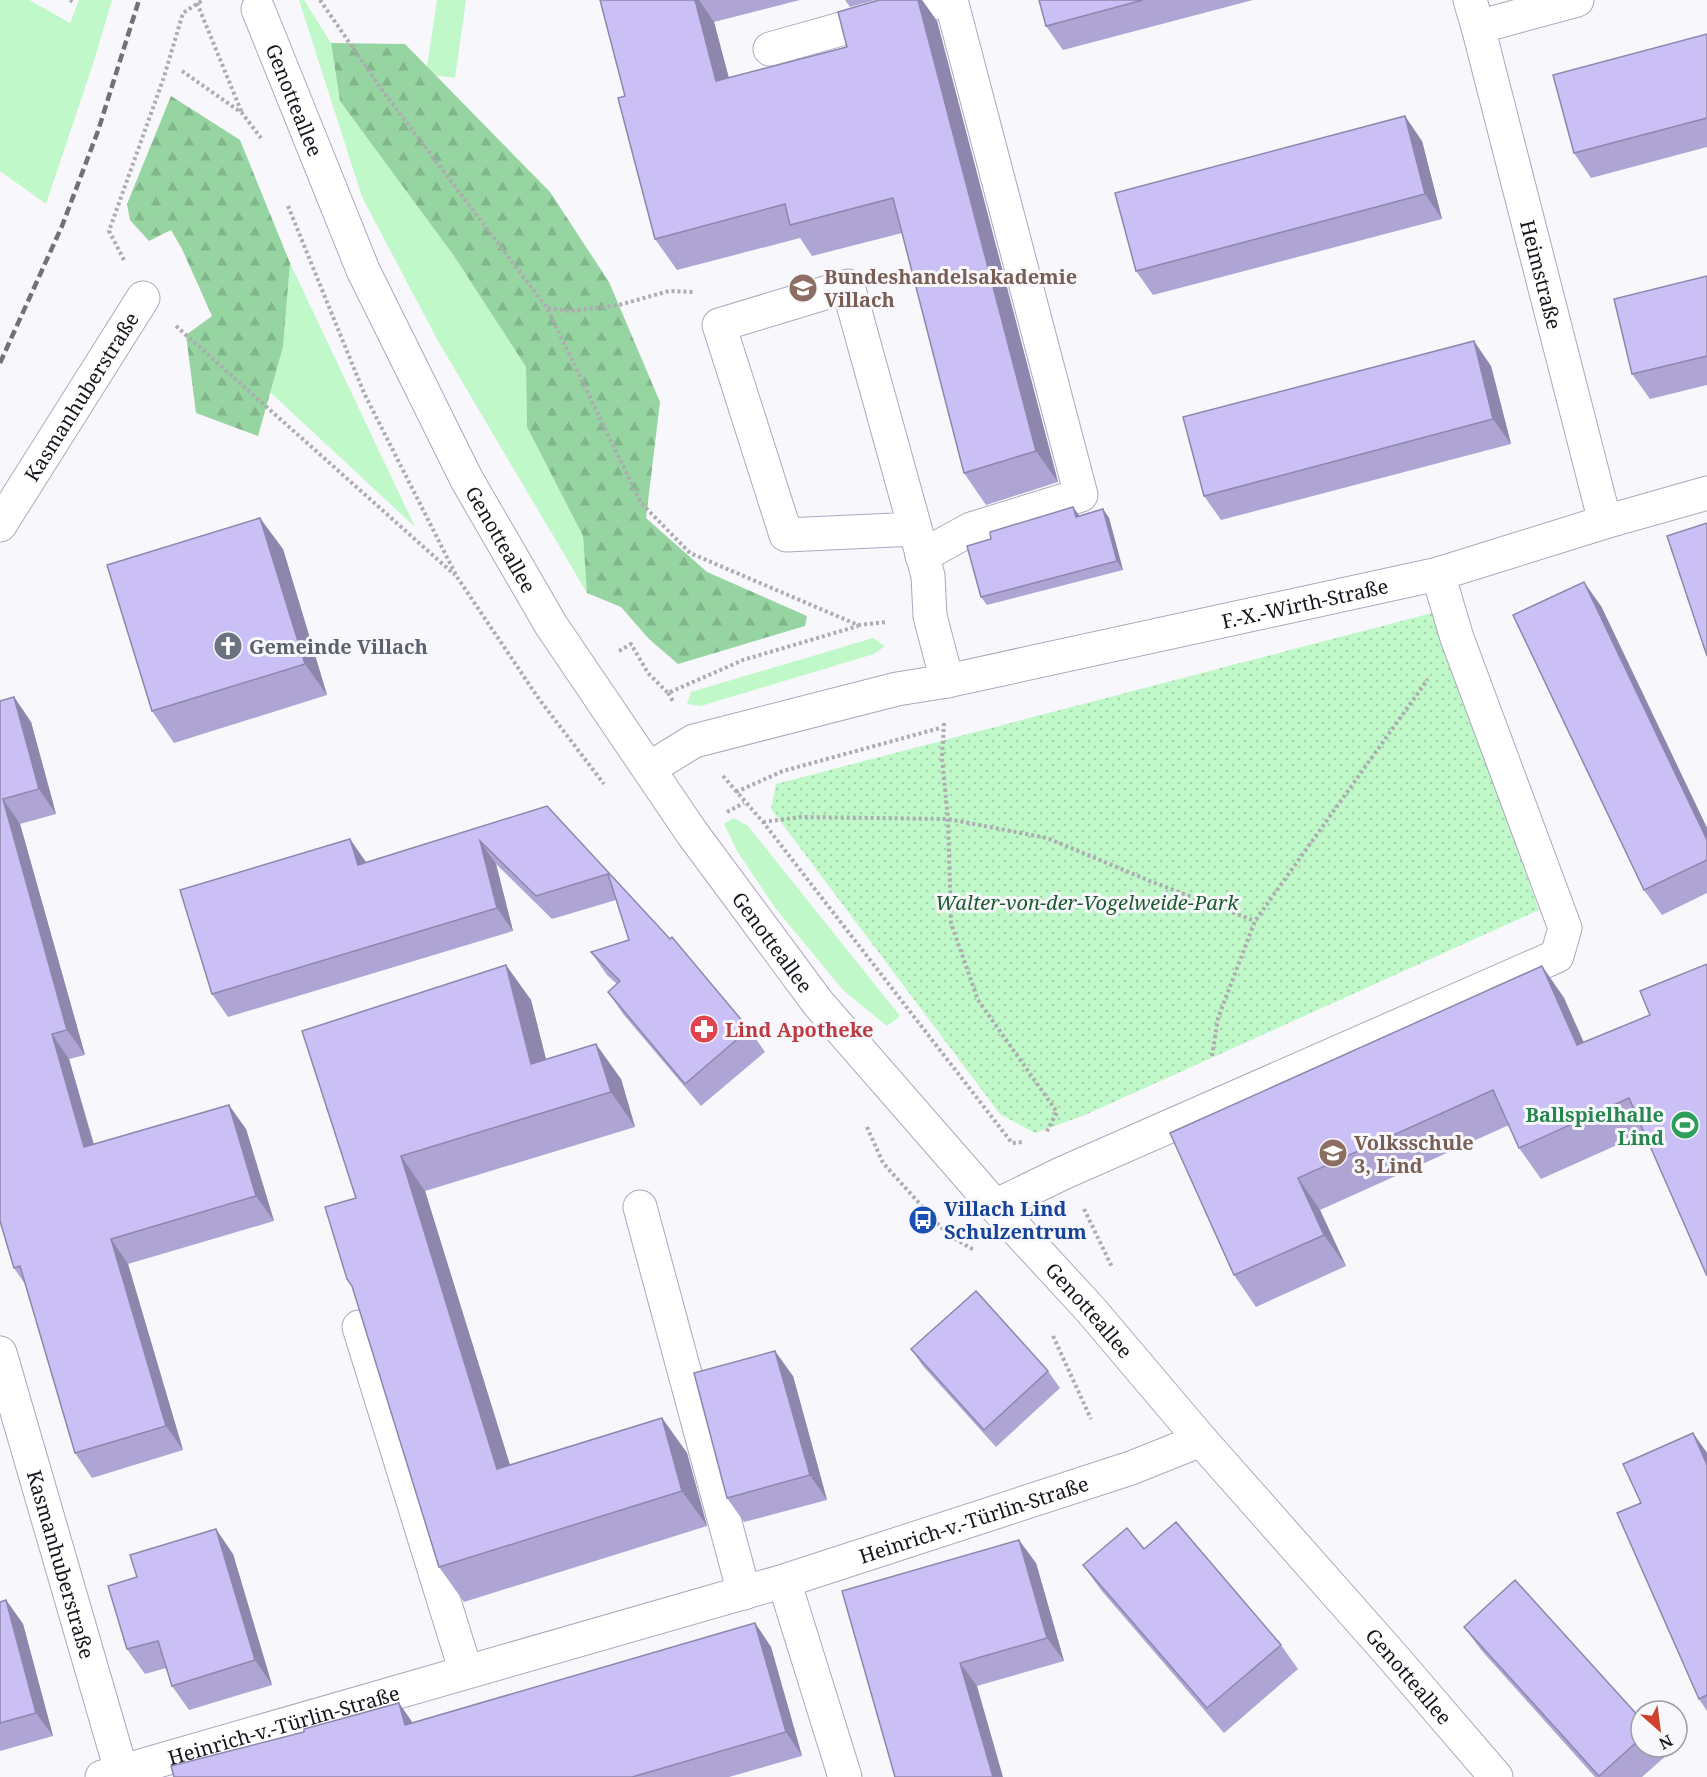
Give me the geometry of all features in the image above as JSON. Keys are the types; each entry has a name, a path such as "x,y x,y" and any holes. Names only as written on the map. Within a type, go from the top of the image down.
{"street":[{"path":"770,49 944,0"},
{"path":"947,681 930,616 928,576 918,542 848,286 719,325 786,535 918,542 971,529 1081,495 951,0"},
{"name":"Heimstraße","path":"1577,0 1474,14 1605,522"},
{"name":"Genotteallee","path":"258,9 363,270 467,480 551,625 692,833 818,1003 995,1206 1090,1309 1201,1440 1496,1777"},
{"name":"Kasmanhuberstraße","path":"0,525 143,298"},
{"name":"F.-X.-Wirth-Straße","path":"650,768 694,741 897,689 947,681 1438,574 1707,493"},
{"path":"995,1206 1063,1173 1557,956 1565,928 1457,638 1438,574"},
{"path":"640,1207 744,1593"},
{"path":"359,1327 466,1672"},
{"name":"Kasmanhuberstraße","path":"0,1353 115,1775"},
{"name":"Heinrich-v.-Türlin-Straße","path":"115,1775 784,1581 1131,1468 1201,1440"},
{"path":"784,1581 844,1777"}],"path":[{"path":"70,0 75,3"},
{"path":"203,0 183,13 164,76 110,231 143,298 457,577"},
{"path":"320,0 382,90 547,308 641,503 690,553 858,626"},
{"path":"197,3 242,113 261,138"},
{"path":"182,71 242,113"},
{"path":"287,205 364,393 457,577 539,699 608,790"},
{"path":"623,649 631,644 648,673 668,693 743,660 858,626 930,616"},
{"path":"1212,1056 1218,1018 1256,921 1457,638"},
{"path":"947,681 942,758 948,819 951,923 978,1000 1057,1112 1042,1142"},
{"path":"736,792 763,822 1012,1143 1032,1142"},
{"path":"726,813 744,802"},
{"path":"763,822 801,817 948,819 1047,838 1150,881 1256,921"}],"green space":[{"path":"0,0 29,0 70,23 79,0 112,0 46,204 0,171"},
{"path":"299,0 304,0 331,43 340,101 454,256 526,367 527,427 583,536 587,593 438,341 362,197"},
{"path":"437,0 466,0 455,78 426,74"},
{"path":"331,43 405,44 550,192 609,282 660,402 646,518 707,572 807,616 805,626 678,664 649,639 621,607 587,593 583,536 527,427 526,367 454,256 340,101"},
{"path":"171,96 240,140 290,263 283,347 258,436 196,413 186,335 212,316 171,230 149,241 130,220 127,204"},
{"path":"290,263 415,527 270,392 283,347"},
{"name":"Walter-von-der-Vogelweide-Park","path":"1432,613 1539,910 1085,1115 1035,1133 1000,1114 771,809 776,784"},
{"path":"873,638 885,646 874,654 701,706 687,704 691,692"},
{"path":"734,818 748,826 900,1016 887,1026 844,991 776,909 737,851 724,824"}],"building":[{"path":"600,0 695,0 716,81 847,47 838,12 879,0 918,0 1036,451 964,473 893,198 790,225 785,204 655,239 618,98 625,96"},
{"path":"1039,0 1143,0 1046,26"},
{"path":"1707,34 1707,118 1574,153 1553,75"},
{"path":"1405,116 1425,194 1136,271 1115,193"},
{"path":"1707,276 1707,356 1632,374 1614,299"},
{"path":"1474,341 1493,419 1204,496 1183,417"},
{"path":"1073,507 1076,517 1103,509 1117,561 981,597 967,546 991,539 990,532"},
{"name":"Gemeinde Villach","path":"260,518 305,664 152,711 107,565"},
{"path":"1707,523 1707,656 1667,536"},
{"path":"1584,582 1707,840 1707,860 1644,890 1513,615"},
{"path":"14,697 39,789 3,799 67,1030 52,1034 84,1147 229,1105 256,1196 111,1239 166,1426 75,1453 20,1266 14,1268 0,1221 0,701"},
{"path":"547,806 670,939 672,937 749,1029 685,1084 608,992 620,981 591,952 629,940 608,874 536,896 480,841 497,908 212,994 180,890 350,839 358,865"},
{"path":"1707,964 1707,1276 1629,1098 1519,1148 1493,1090 1298,1178 1324,1235 1234,1275 1170,1133 1542,966 1577,1045 1650,1015 1640,991"},
{"path":"506,965 531,1064 596,1044 611,1092 401,1156 497,1469 662,1418 682,1491 439,1567 352,1286 347,1279 325,1207 356,1198 302,1031"},
{"path":"976,1291 1048,1371 984,1430 911,1349"},
{"path":"775,1351 810,1475 727,1498 694,1373"},
{"path":"1693,1433 1707,1465 1707,1695 1699,1699 1617,1513 1641,1503 1623,1464"},
{"path":"1176,1522 1281,1645 1207,1708 1083,1565 1127,1528 1144,1549"},
{"path":"216,1529 255,1660 172,1686 158,1641 127,1649 108,1586 137,1577 130,1555"},
{"path":"1019,1540 1047,1638 960,1663 993,1777 895,1777 842,1591"},
{"path":"1515,1580 1629,1706 1629,1749 1599,1776 1464,1627"},
{"path":"6,1600 36,1713 0,1723 0,1602"},
{"path":"755,1623 786,1732 632,1777 174,1777 171,1766 304,1732 304,1729 399,1703 405,1725"}],"railway":[{"path":"0,363 62,226 98,131 139,0"}],"place":[{"name":"Bundeshandelsakademie Villach","path":"803,288"},
{"name":"Gemeinde Villach","path":"228,646"},
{"name":"Lind Apotheke","path":"704,1029"},
{"name":"Ballspielhalle Lind","path":"1685,1125"},
{"name":"Volksschule 3, Lind","path":"1333,1153"},
{"name":"Villach Lind Schulzentrum","path":"923,1220"}]}
